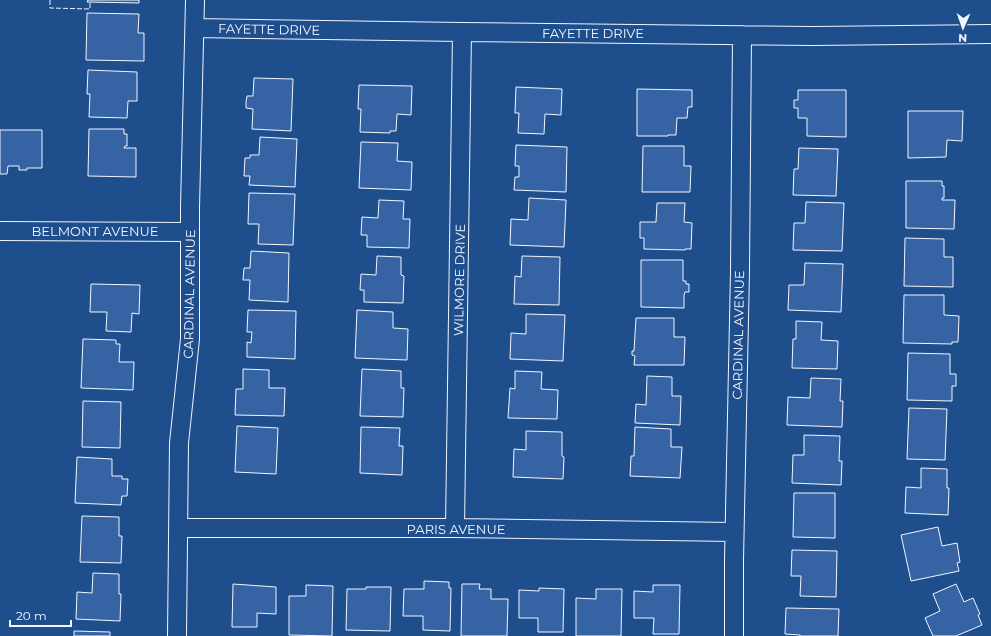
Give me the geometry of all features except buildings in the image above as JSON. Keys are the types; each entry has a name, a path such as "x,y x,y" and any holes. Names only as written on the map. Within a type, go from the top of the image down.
{"street":[{"name":"CARDINAL AVENUE","path":"177,636 179,443 190,339 190,232 195,0"},
{"name":"FAYETTE DRIVE","path":"195,28 813,36 991,34"},
{"name":"WILMORE DRIVE","path":"455,528 462,32"},
{"name":"CARDINAL AVENUE","path":"734,636 734,532 740,279 742,35"},
{"name":"BELMONT AVENUE","path":"0,231 190,232"},
{"name":"PARIS AVENUE","path":"178,528 455,528 734,532"}],"fence":[{"path":"50,0 50,8 90,9 90,2"}]}
